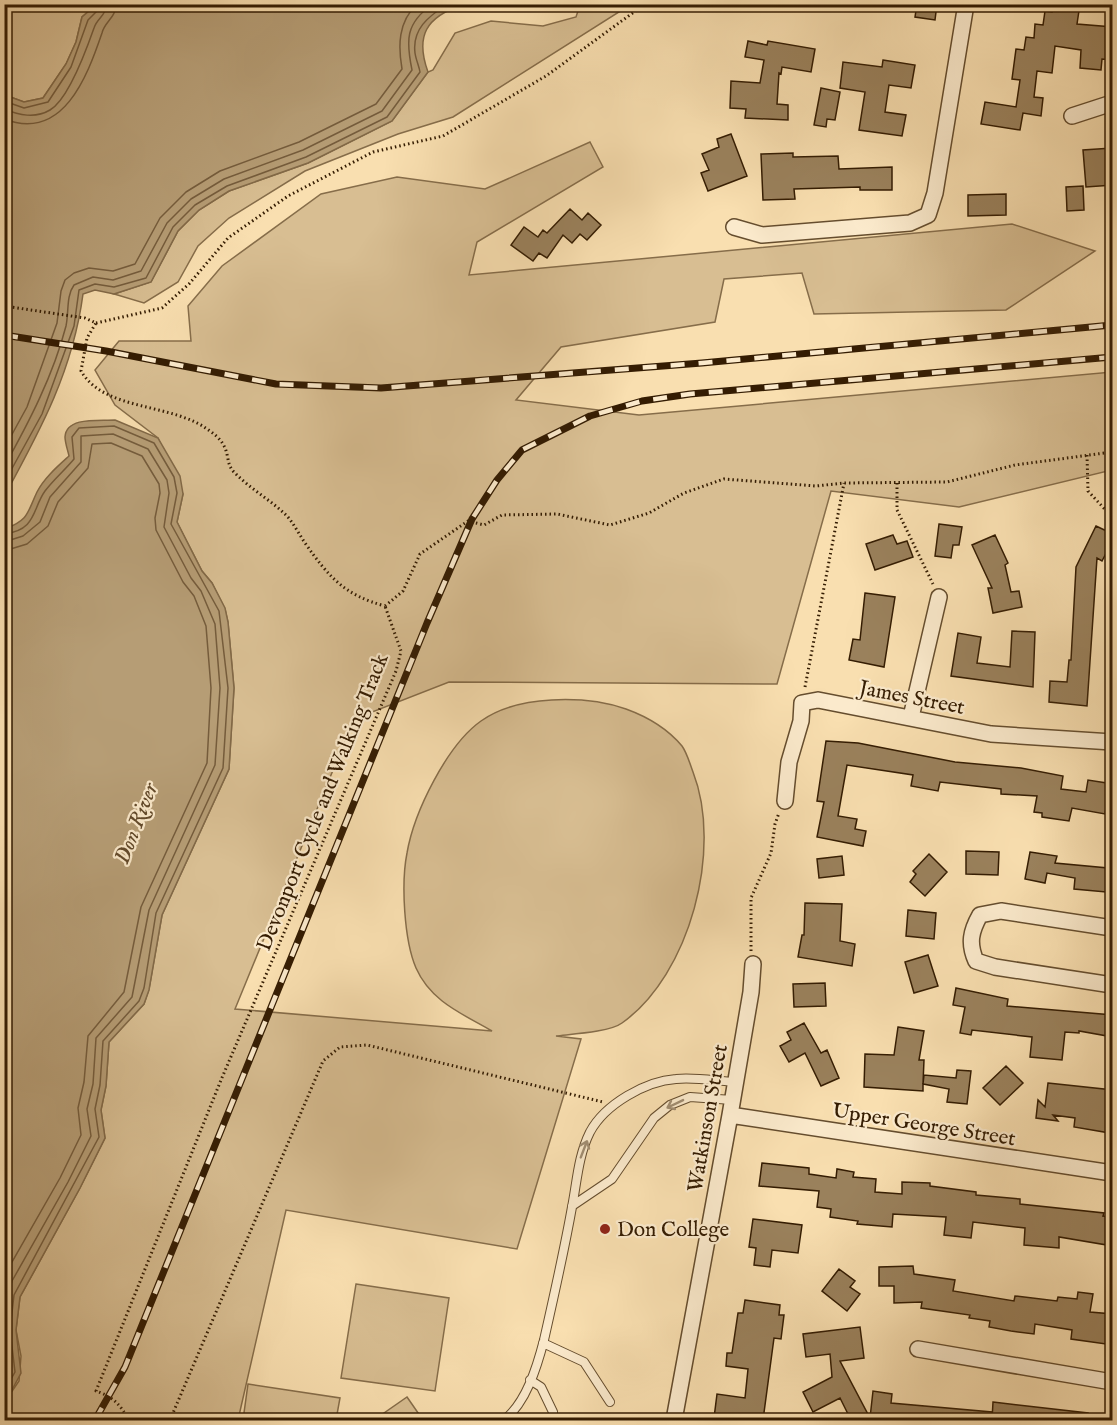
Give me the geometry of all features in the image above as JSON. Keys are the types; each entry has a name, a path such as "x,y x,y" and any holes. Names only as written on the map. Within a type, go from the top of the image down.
{"street":[{"path":"734,227 762,235 910,223 928,215 935,193 966,4"},
{"path":"1072,116 1113,103"},
{"path":"911,717 939,597"},
{"name":"James Street","path":"802,703 818,700 991,734 1113,742"},
{"path":"785,801 789,762 801,721 802,703"},
{"path":"1113,928 1001,911 980,915 972,930 970,948 976,960 995,967 1113,985"},
{"name":"Watkinson Street","path":"674,1420 731,1108 751,992 753,964"},
{"name":"Upper George Street","path":"731,1108 1113,1173"},
{"path":"918,1349 1113,1382"}],"lane":[{"path":"504,1420 512,1414 530,1380 543,1343 581,1157 591,1132 600,1118 635,1092 676,1078 735,1082"},
{"path":"572,1206 612,1179 654,1118 670,1105 690,1097 731,1108"},
{"path":"543,1343 584,1362 609,1402"},
{"path":"530,1380 542,1387 553,1412"}],"path":[{"path":"4,306 85,318 96,323 162,308 189,284 228,238 288,196 372,152 443,136 546,76 645,4"},
{"path":"96,323 87,338 81,371 89,385 105,395 178,413 209,429 225,443 232,471 288,518 337,585 361,600 385,606 403,591 420,554 468,521 484,525 502,515 557,514 609,525 649,513 684,493 724,479 816,486 844,483 947,482 1015,465 1113,452"},
{"path":"1087,455 1088,491 1113,517"},
{"path":"802,703 844,483"},
{"path":"897,483 897,510 939,597"},
{"name":"Devonport Cycle and Walking Track","path":"129,1420 119,1404 109,1395 96,1391 217,1091 396,671 401,651 385,606"},
{"path":"753,964 750,944 751,898 759,875 771,853 775,824 785,801"},
{"path":"170,1420 323,1061 340,1047 367,1045 580,1094 615,1106"}],"shaded area":[{"path":"4,5 96,5 82,17 76,42 66,64 43,98 24,102 5,95"},
{"path":"580,5 630,5 453,117 398,134 305,171 229,218 198,246 178,282 144,303 114,294 151,282 178,231 199,210 229,191 308,163 392,121 428,72 433,70 455,33 491,21 543,26 576,17"},
{"path":"590,142 603,167 477,242 469,275 1012,224 1095,251 1006,310 814,314 802,273 724,279 715,322 561,347 516,400 639,415 1112,372 1112,470 959,507 831,491 777,684 449,682 354,719 235,1009 492,1031 449,1006 422,980 412,956 406,927 405,865 417,818 434,781 456,746 468,732 496,712 532,702 591,701 626,709 657,724 684,749 701,803 704,837 702,873 694,908 682,943 666,974 646,1002 622,1023 600,1031 556,1036 581,1039 517,1249 286,1210 238,1420 8,1420 4,1403 19,1381 21,1356 16,1330 20,1297 105,1138 101,1110 106,1086 109,1042 144,1004 149,989 162,915 229,769 234,688 225,609 177,522 183,494 158,438 115,405 95,370 119,341 191,341 188,306 222,266 321,194 397,177 485,189"},
{"path":"356,1284 449,1298 435,1391 341,1378"},
{"path":"248,1384 340,1398 336,1420 243,1420"},
{"path":"407,1397 423,1420 374,1420"}],"water":[{"path":"96,5 462,5 440,15 427,30 423,48 428,72 392,121 308,163 229,191 199,210 178,231 151,282 114,294 95,290 83,294 72,348 54,398 5,495 5,95 24,102 43,98 66,64 76,42 82,17"},
{"name":"Don River","path":"115,420 158,438 180,476 183,494 177,522 202,571 212,583 225,608 234,688 229,769 162,915 149,990 144,1004 109,1042 106,1086 101,1110 105,1138 20,1297 16,1330 21,1373 5,1403 5,529 23,519 43,482 69,456 65,437 71,426 85,421"}],"building":[{"path":"917,4 937,4 935,20 915,17"},
{"path":"1053,4 1080,4 1077,24 1113,27 1113,60 1102,59 1101,70 1080,68 1081,50 1055,46 1052,73 1037,71 1034,97 1043,98 1041,116 1023,113 1020,130 981,124 985,102 1016,107 1020,80 1012,79 1016,49 1024,50 1026,37 1034,38 1035,24 1043,25 1045,11 1052,12"},
{"path":"748,41 767,45 768,41 815,49 811,72 782,67 781,74 779,73 777,104 788,105 788,120 745,118 746,109 730,108 731,81 760,83 764,60 745,57"},
{"path":"883,60 915,65 911,88 889,85 885,112 906,115 902,136 859,130 865,92 840,88 843,62 882,67"},
{"path":"821,88 840,92 835,120 827,119 826,127 814,125"},
{"path":"731,134 747,176 708,191 701,173 709,170 702,154 719,147 717,139"},
{"path":"1112,148 1113,185 1086,187 1083,150"},
{"path":"793,153 793,157 838,156 839,169 892,167 892,190 860,190 860,187 794,189 795,199 763,200 761,154"},
{"path":"1083,186 1084,210 1067,211 1066,187"},
{"path":"1006,194 1006,215 968,216 968,195"},
{"path":"570,209 582,220 588,213 601,225 587,240 580,234 572,243 563,235 547,258 539,253 533,261 511,245 524,227 538,237 543,230 547,233"},
{"path":"939,524 962,527 959,545 953,545 951,558 935,556"},
{"path":"1096,526 1113,534 1113,540 1102,561 1097,558 1087,706 1049,702 1050,681 1067,682 1069,660 1071,660 1076,567"},
{"path":"893,535 897,544 907,541 913,557 875,570 866,544"},
{"path":"995,535 1008,563 1005,565 1011,592 1019,591 1022,607 993,613 988,588 992,588 972,545"},
{"path":"865,593 895,597 884,667 849,660 853,639 860,640"},
{"path":"1012,631 1035,632 1033,687 951,676 958,633 981,637 977,663 1010,667"},
{"path":"826,741 858,743 955,762 1021,768 1063,776 1061,789 1086,792 1088,780 1113,784 1113,809 1106,808 1105,814 1072,808 1069,821 1042,817 1042,813 1034,812 1037,796 1001,794 1001,789 940,782 938,791 911,786 913,775 847,765 838,816 857,819 855,829 866,831 863,846 817,837 824,802 817,801"},
{"path":"966,851 999,852 998,875 966,874"},
{"path":"1030,852 1057,856 1055,863 1108,868 1106,892 1074,889 1075,878 1047,873 1045,883 1025,879"},
{"path":"929,854 947,872 925,896 910,882 916,874 913,871"},
{"path":"842,856 844,875 819,878 817,859"},
{"path":"805,903 842,904 840,941 855,944 852,966 798,957 802,935 804,935"},
{"path":"908,910 936,913 934,939 906,936"},
{"path":"928,955 938,986 914,993 905,962"},
{"path":"825,983 826,1006 794,1007 793,984"},
{"path":"956,988 1008,999 1007,1006 1113,1015 1113,1037 1079,1031 1079,1033 1065,1032 1062,1060 1030,1057 1032,1037 972,1030 971,1035 960,1033 965,1007 953,1005"},
{"path":"804,1023 821,1053 827,1050 839,1078 821,1086 805,1053 789,1062 780,1046 791,1040 787,1032"},
{"path":"898,1027 924,1031 919,1060 924,1060 923,1091 864,1087 865,1054 894,1055"},
{"path":"1006,1066 1023,1083 1000,1105 983,1088"},
{"path":"957,1070 971,1071 967,1104 947,1102 949,1089 923,1084 924,1075 956,1078"},
{"path":"1048,1083 1113,1090 1110,1133 1074,1127 1075,1118 1053,1115 1058,1121 1036,1118 1038,1100 1045,1107"},
{"path":"762,1163 809,1168 809,1174 836,1178 837,1169 854,1172 853,1177 876,1179 875,1192 902,1194 902,1182 930,1183 930,1186 976,1192 976,1195 1020,1199 1020,1204 1104,1213 1103,1216 1113,1217 1113,1246 1059,1237 1059,1248 1024,1245 1025,1228 973,1222 971,1238 944,1235 946,1217 893,1214 892,1227 857,1224 858,1221 830,1217 831,1209 817,1207 819,1191 759,1186"},
{"path":"753,1219 802,1225 798,1253 772,1250 770,1267 754,1265 756,1248 749,1247"},
{"path":"913,1266 914,1274 955,1280 953,1291 1014,1301 1015,1296 1057,1301 1058,1297 1077,1299 1078,1292 1093,1294 1090,1312 1113,1314 1113,1345 1071,1339 1072,1330 1035,1324 1034,1334 1011,1331 989,1327 990,1321 969,1318 970,1315 921,1308 922,1302 894,1303 894,1286 879,1286 879,1267"},
{"path":"839,1269 855,1281 850,1287 860,1294 847,1311 822,1291"},
{"path":"745,1300 780,1305 779,1315 784,1315 781,1339 774,1338 763,1420 714,1418 717,1394 745,1398 748,1369 726,1366 727,1353 732,1353 738,1313 743,1313"},
{"path":"860,1327 864,1358 840,1361 870,1418 873,1391 892,1394 891,1403 992,1412 992,1420 847,1420 848,1414 840,1398 813,1412 803,1392 832,1377 830,1354 806,1357 803,1334"},
{"path":"993,1402 1088,1413 1088,1420 992,1420"}],"railway":[{"path":"4,335 106,351 276,384 381,388 702,363 1112,325"},
{"path":"95,1420 125,1367 427,623 472,519 497,480 522,450 590,416 642,401 690,394 1112,357"}],"place":[{"name":"Don College","path":"605,1229"}]}
